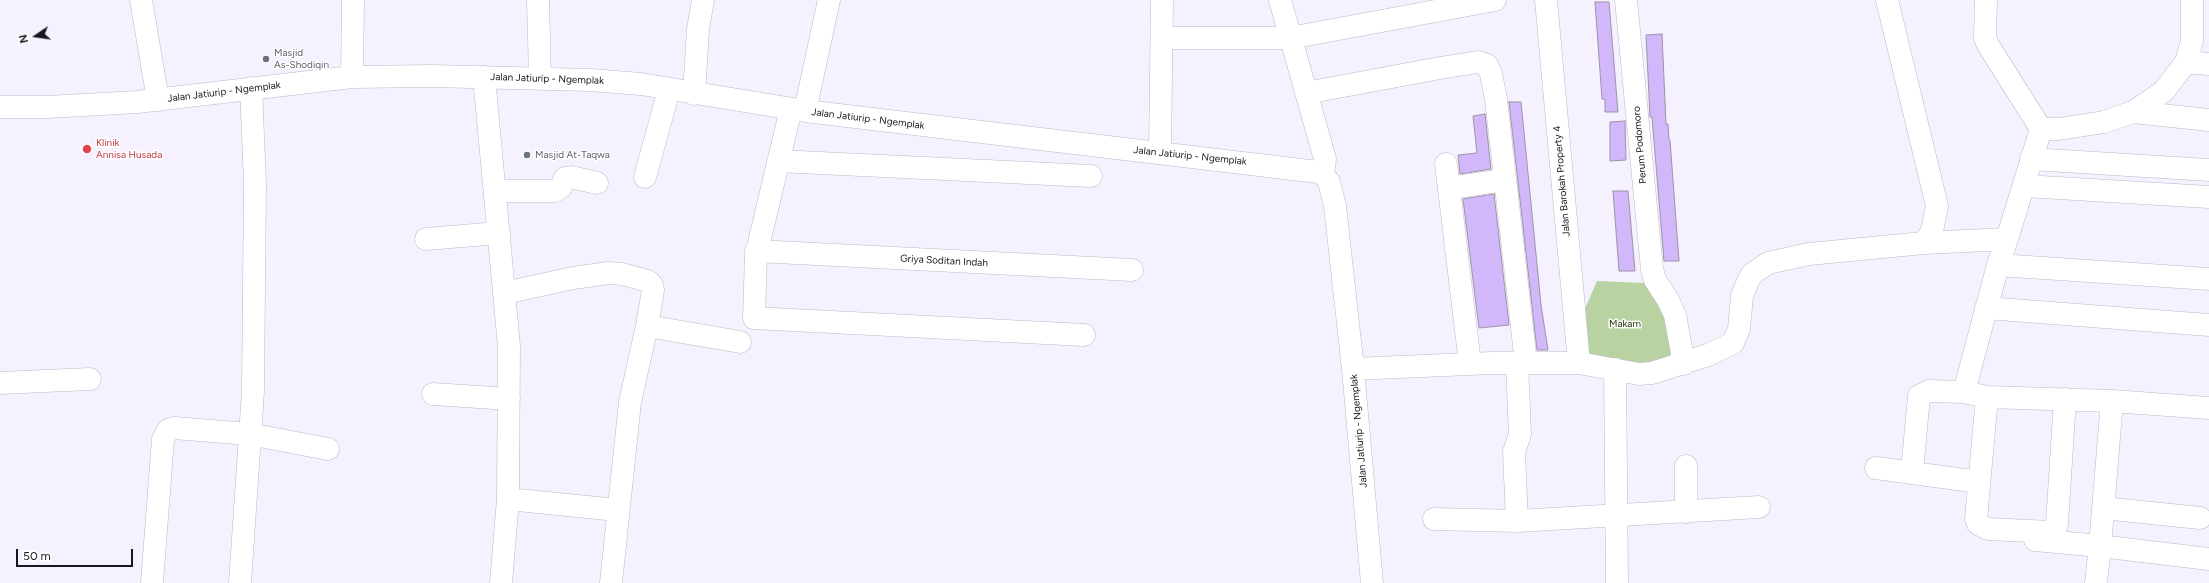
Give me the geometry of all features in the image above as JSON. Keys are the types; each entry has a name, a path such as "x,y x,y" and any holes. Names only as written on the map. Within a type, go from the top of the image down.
{"street":[{"path":"141,0 158,100"},
{"path":"352,77 354,0"},
{"path":"538,0 540,77"},
{"path":"694,94 698,29 703,0"},
{"path":"829,0 798,110 778,161 756,251 754,274 754,318 1084,334"},
{"path":"1149,152 1162,38 1162,0"},
{"path":"1280,0 1325,159 1323,174"},
{"path":"1162,38 1290,38 1495,0"},
{"name":"Jalan Barokah Property 4","path":"1546,0 1579,363"},
{"name":"Perum Podomoro","path":"1626,0 1652,269 1674,315 1684,364"},
{"path":"1887,0 1937,206 1932,231 1932,243"},
{"path":"1986,0 1985,38 2041,129"},
{"path":"2041,129 2059,129 2096,123 2133,112 2164,91 2186,62 2192,41 2192,0"},
{"path":"2192,41 2209,24"},
{"path":"1306,93 1398,75 1478,62 1487,65 1494,86 1522,363 1520,434 1514,452 1517,521"},
{"path":"2186,62 2209,64"},
{"name":"Jalan Jatiurip - Ngemplak","path":"0,107 47,107 158,100 352,77 540,77 615,82 798,110 1298,169 1323,174 1331,188 1335,206 1353,369 1372,583"},
{"path":"484,77 509,346 508,499 502,583"},
{"path":"240,583 253,391 255,183 251,88"},
{"path":"645,176 669,90"},
{"path":"2133,112 2209,120"},
{"path":"1964,392 1998,265 2025,186 2031,159 2041,129"},
{"path":"2031,159 2209,170"},
{"path":"778,161 1091,176"},
{"path":"1446,164 1470,364"},
{"path":"495,191 555,192 560,187 564,179 571,177 597,183"},
{"path":"1450,188 1504,180"},
{"path":"2025,186 2209,197"},
{"path":"426,239 499,234"},
{"path":"1353,369 1470,364 1579,363 1645,374 1708,356 1733,343 1738,333 1742,296 1748,281 1752,274 1768,263 1809,254 1932,243 2007,239"},
{"name":"Griya Soditan Indah","path":"756,251 1132,270"},
{"path":"1998,265 2209,279"},
{"path":"505,293 573,278 609,273 622,274 648,281 652,285 653,290 647,326 630,402 617,510 611,583"},
{"path":"1986,308 2209,326"},
{"path":"647,326 740,342"},
{"path":"1615,369 1617,583"},
{"path":"0,383 90,379"},
{"path":"1912,472 1919,396 1929,391 1964,392 1987,398 2112,401 2209,408"},
{"path":"433,394 509,399"},
{"path":"1987,398 1976,519 1981,527 2051,532 2055,530 2058,524 2065,399"},
{"path":"2096,583 2112,401"},
{"path":"152,583 165,433 174,428 249,434 328,449"},
{"path":"1686,466 1686,512"},
{"path":"1876,468 1979,482"},
{"path":"508,499 617,510"},
{"path":"1434,519 1517,521 1759,507"},
{"path":"2103,508 2200,518"},
{"path":"1972,537 2100,546 2209,559"}],"green space":[{"name":"Makam","path":"1597,281 1645,283 1664,309 1671,342 1670,360 1651,367 1585,355 1581,318"}],"building":[{"path":"1595,2 1609,2 1618,112 1605,112 1605,99 1602,99"},
{"path":"1662,34 1666,124 1668,124 1670,140 1679,261 1664,261 1652,117 1650,117 1646,35"},
{"path":"1509,102 1521,102 1541,305 1548,350 1537,350"},
{"path":"1485,114 1491,169 1460,174 1458,155 1477,153 1473,116"},
{"path":"1625,121 1626,160 1610,161 1610,122"},
{"path":"1613,191 1628,191 1635,271 1619,271"},
{"path":"1494,194 1509,325 1479,328 1463,199"}],"place":[{"name":"Masjid As-Shodiqin","path":"266,59"},
{"name":"Klinik Annisa Husada","path":"87,149"},
{"name":"Masjid At-Taqwa","path":"527,155"}]}
